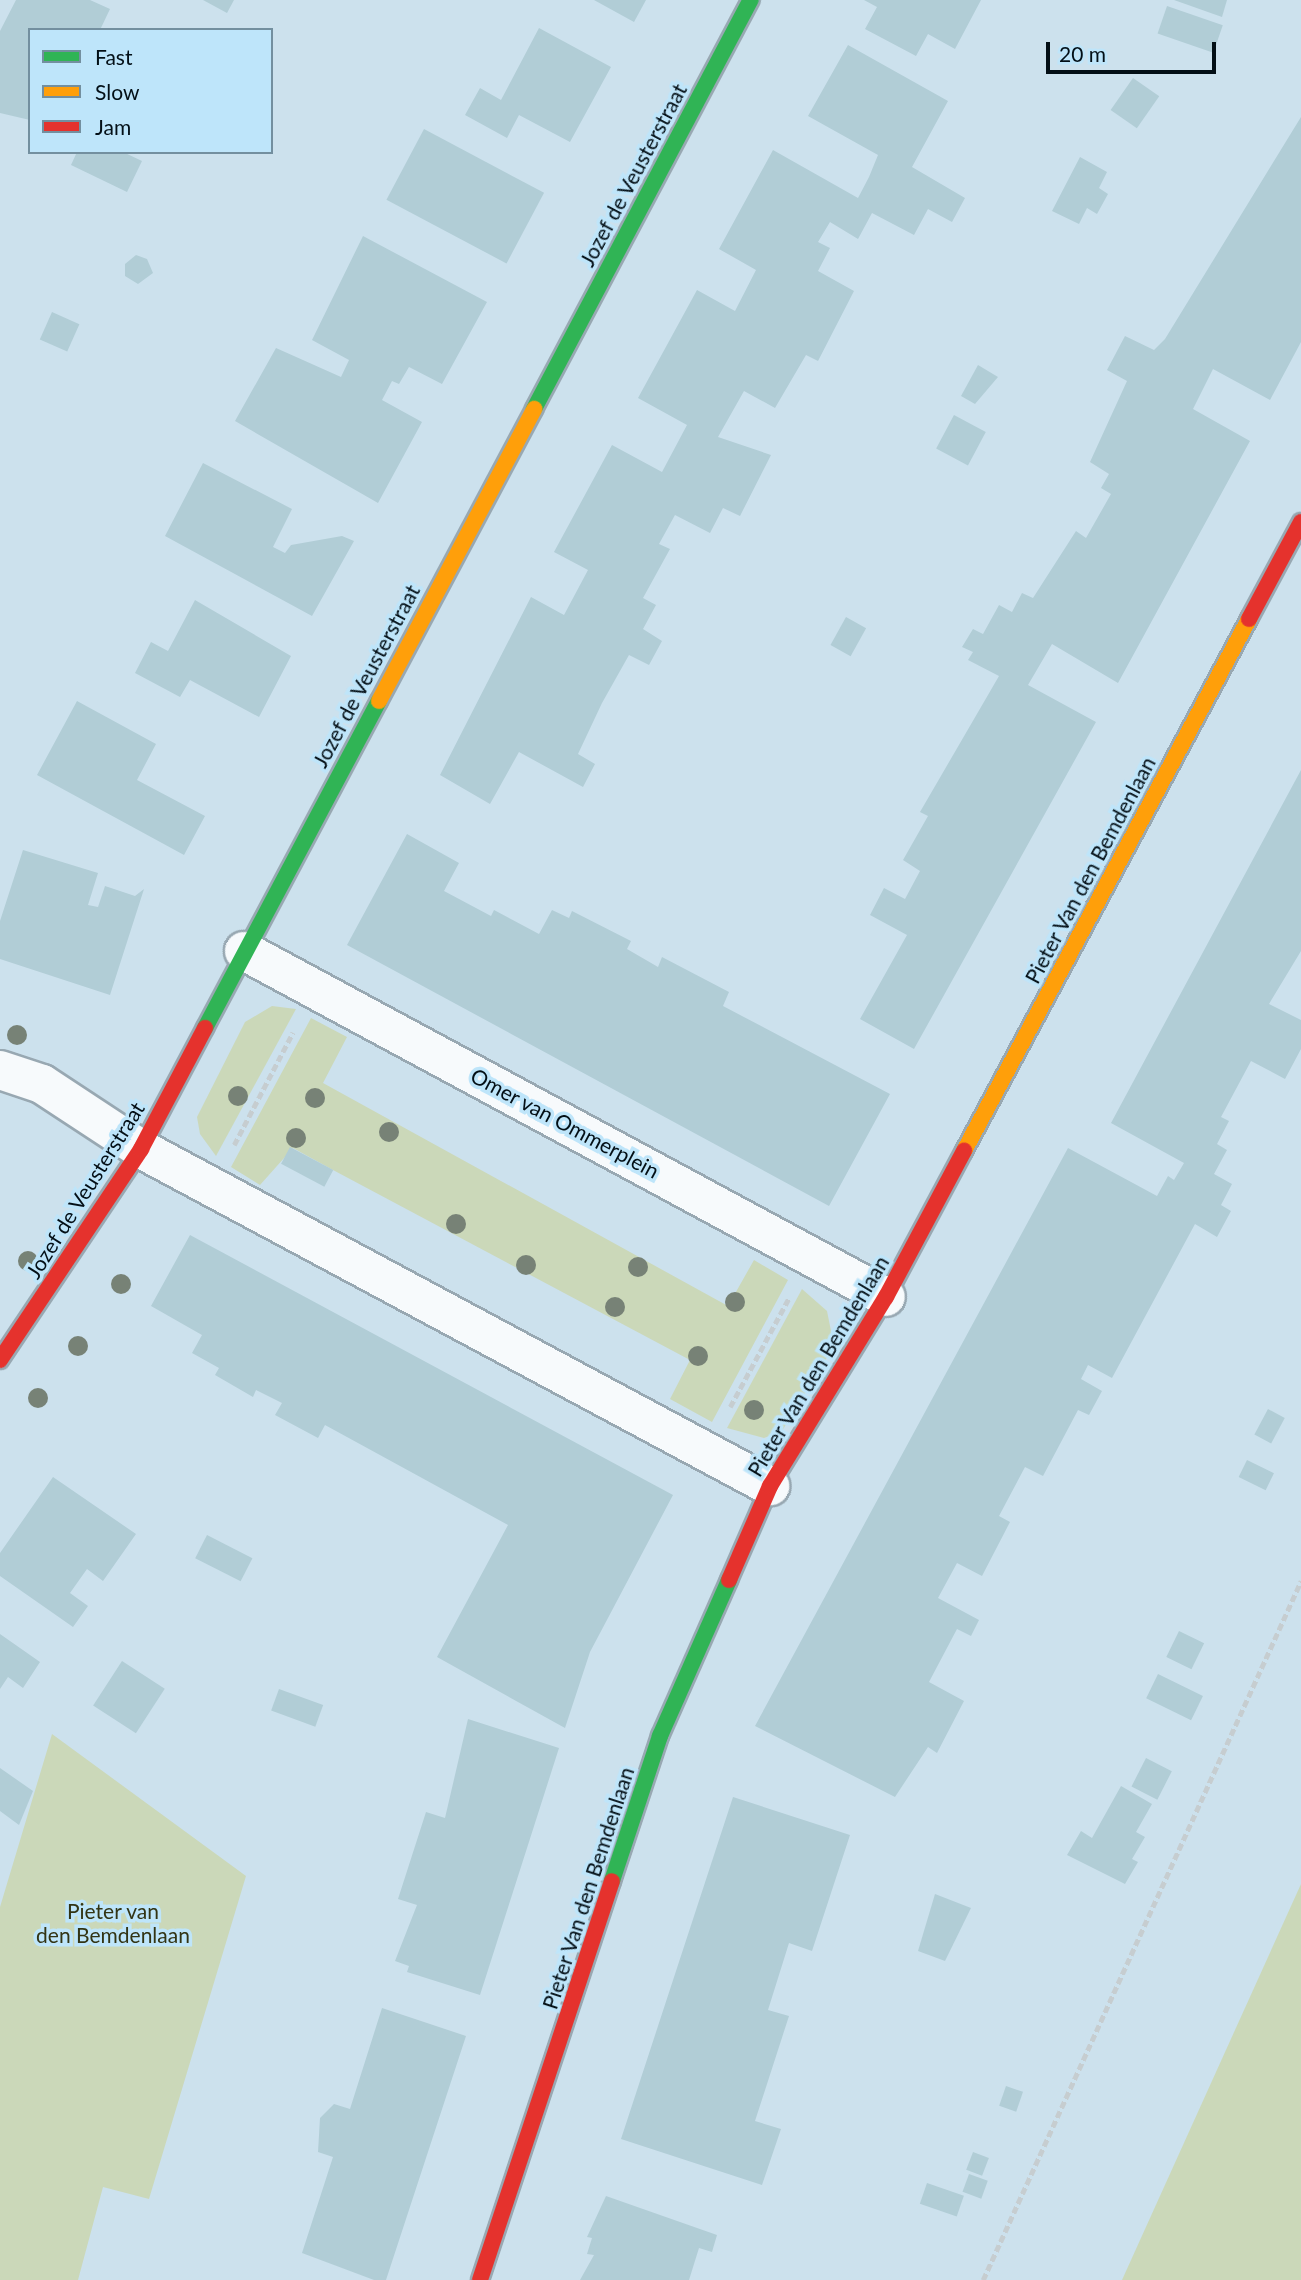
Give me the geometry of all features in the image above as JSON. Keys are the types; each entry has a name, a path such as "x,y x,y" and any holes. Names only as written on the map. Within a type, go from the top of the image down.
{"street":[{"name":"Jozef de Veusterstraat","path":"0,1360 141,1149 751,0"},
{"name":"Pieter Van den Bemdenlaan","path":"480,2280 660,1736 770,1486 886,1297 1301,522"},
{"name":"Omer van Ommerplein","path":"244,951 886,1297"},
{"path":"0,1070 42,1084 141,1149 770,1486"}],"path":[{"path":"212,1186 316,989"},
{"path":"706,1451 812,1256"},
{"path":"983,2280 1301,1581"}],"green space":[{"path":"272,1006 296,1009 216,1156 200,1134 197,1117 245,1022"},
{"path":"311,1018 347,1037 323,1083 728,1306 754,1260 788,1280 712,1422 670,1399 690,1360 293,1148 260,1185 231,1167"},
{"path":"802,1289 827,1311 834,1346 782,1431 764,1438 727,1428"},
{"name":"Pieter van den Bemdenlaan","path":"52,1734 246,1876 149,2199 103,2187 78,2280 0,2280 0,1907"},
{"path":"1301,1884 1301,2280 1122,2280"}],"building":[{"path":"16,0 90,0 110,9 101,28 28,28 28,120 0,113 0,31"},
{"path":"203,0 234,0 227,13"},
{"path":"594,0 646,0 634,22"},
{"path":"864,0 981,0 955,49 928,34 916,56 865,29 877,7"},
{"path":"1174,0 1227,0 1222,17"},
{"path":"1167,6 1223,25 1213,53 1158,33"},
{"path":"539,28 611,67 570,142 519,115 507,138 465,115 480,88 501,100"},
{"path":"848,45 948,101 912,167 965,198 952,222 928,209 914,235 872,213 858,239 830,222 818,242 830,248 818,271 854,291 818,361 806,355 775,408 744,391 718,437 771,455 740,516 723,508 710,533 675,515 659,544 670,549 643,598 656,605 643,629 662,641 649,665 629,655 602,703 578,754 595,764 583,787 519,752 490,804 440,775 531,597 564,615 588,570 554,552 612,445 662,472 687,425 638,398 697,290 735,311 756,270 719,249 773,150 858,198 869,177 878,155 808,116"},
{"path":"1133,78 1159,96 1137,128 1111,110"},
{"path":"1301,117 1301,342 1270,400 1213,369 1193,409 1250,441 1118,683 1052,644 1028,685 1096,722 914,1049 860,1019 907,935 870,915 884,888 905,899 920,871 903,860 928,816 920,812 999,676 968,660 973,652 962,647 973,629 983,634 999,605 1012,612 1022,593 1033,598 1076,531 1086,538 1111,494 1101,488 1109,474 1090,462 1127,381 1107,370 1125,336 1154,350 1165,339"},
{"path":"424,129 544,193 507,263 386,200"},
{"path":"76,154 127,154 142,161 127,192 71,165"},
{"path":"1080,157 1107,172 1099,188 1108,194 1097,214 1087,208 1079,224 1052,211"},
{"path":"363,236 487,302 442,384 409,367 399,384 392,381 382,400 422,422 378,503 235,421 276,348 341,377 349,360 312,340"},
{"path":"136,255 147,259 153,273 138,284 125,276 125,264"},
{"path":"52,312 79,324 67,352 40,339"},
{"path":"978,365 998,377 975,404 961,396"},
{"path":"954,415 986,432 968,465 936,449"},
{"path":"203,463 292,509 273,547 285,553 291,545 342,536 354,541 312,616 165,536"},
{"path":"195,600 291,656 259,717 190,680 180,697 135,673 151,642 168,651"},
{"path":"846,617 866,628 851,656 830,645"},
{"path":"77,701 156,744 137,780 205,816 184,855 37,775"},
{"path":"1301,770 1301,951 1269,1004 1301,1020 1301,1049 1285,1079 1251,1061 1221,1117 1229,1121 1217,1144 1227,1150 1214,1174 1232,1184 1221,1205 1231,1211 1217,1237 1195,1224 1112,1378 1088,1365 1081,1379 1102,1391 1089,1415 1078,1410 1043,1476 1025,1467 999,1516 1010,1522 982,1576 957,1563 938,1598 979,1620 971,1636 957,1629 929,1682 964,1701 937,1753 928,1747 895,1797 755,1726 1068,1148 1157,1196 1168,1176 1174,1180 1184,1163 1111,1123"},
{"path":"407,834 459,863 444,891 491,916 494,910 539,934 552,910 569,918 572,911 631,941 627,949 658,967 662,957 729,992 723,1006 890,1094 829,1206 347,945"},
{"path":"23,850 98,873 88,905 98,907 105,886 135,896 144,889 110,995 0,959 0,921"},
{"path":"290,1147 333,1170 324,1187 281,1164"},
{"path":"190,1235 673,1495 590,1652 565,1728 437,1657 508,1525 325,1425 318,1438 275,1415 282,1403 256,1390 253,1397 215,1375 219,1368 192,1353 202,1335 151,1306"},
{"path":"1268,1409 1285,1418 1271,1444 1254,1435"},
{"path":"1247,1460 1274,1473 1266,1490 1239,1477"},
{"path":"53,1477 136,1534 103,1581 87,1569 70,1593 88,1606 73,1627 0,1576 0,1553"},
{"path":"207,1535 252,1558 241,1581 195,1558"},
{"path":"1179,1631 1204,1643 1191,1669 1166,1657"},
{"path":"0,1634 40,1662 23,1688 8,1677 0,1689"},
{"path":"122,1661 165,1689 136,1733 93,1705"},
{"path":"1158,1674 1203,1696 1191,1720 1146,1698"},
{"path":"279,1689 323,1705 315,1727 271,1711"},
{"path":"468,1719 559,1748 480,1995 407,1972 409,1966 395,1961 417,1905 398,1899 426,1812 445,1818"},
{"path":"1146,1758 1172,1771 1157,1800 1131,1787"},
{"path":"0,1768 33,1791 19,1825 0,1811"},
{"path":"1121,1786 1152,1804 1136,1832 1145,1837 1132,1859 1138,1862 1125,1884 1067,1855 1081,1831 1092,1838"},
{"path":"733,1797 850,1835 812,1951 789,1943 768,2010 789,2016 755,2121 781,2129 762,2185 621,2139"},
{"path":"935,1894 971,1908 945,1961 918,1951"},
{"path":"382,2008 466,2036 386,2280 374,2280 302,2253 333,2157 318,2152 320,2118 334,2104 350,2109"},
{"path":"1006,2086 1023,2092 1016,2112 999,2106"},
{"path":"973,2152 989,2158 982,2176 966,2170"},
{"path":"969,2174 988,2181 981,2199 963,2192"},
{"path":"927,2183 964,2196 957,2216 920,2204"},
{"path":"606,2196 717,2235 712,2252 699,2248 689,2280 580,2280 594,2255 587,2254 592,2238 587,2237"}],"traffic: fast":[{"path":"534,409 751,0"},
{"path":"205,1028 379,701"},
{"path":"612,1881 660,1736 729,1580"}],"traffic: slow":[{"path":"379,701 534,409"},
{"path":"964,1151 1249,619"}],"traffic: jam":[{"path":"1249,619 1301,522"},
{"path":"0,1360 141,1149 205,1028"},
{"path":"729,1580 770,1486 886,1297 964,1151"},
{"path":"480,2280 612,1881"}]}
